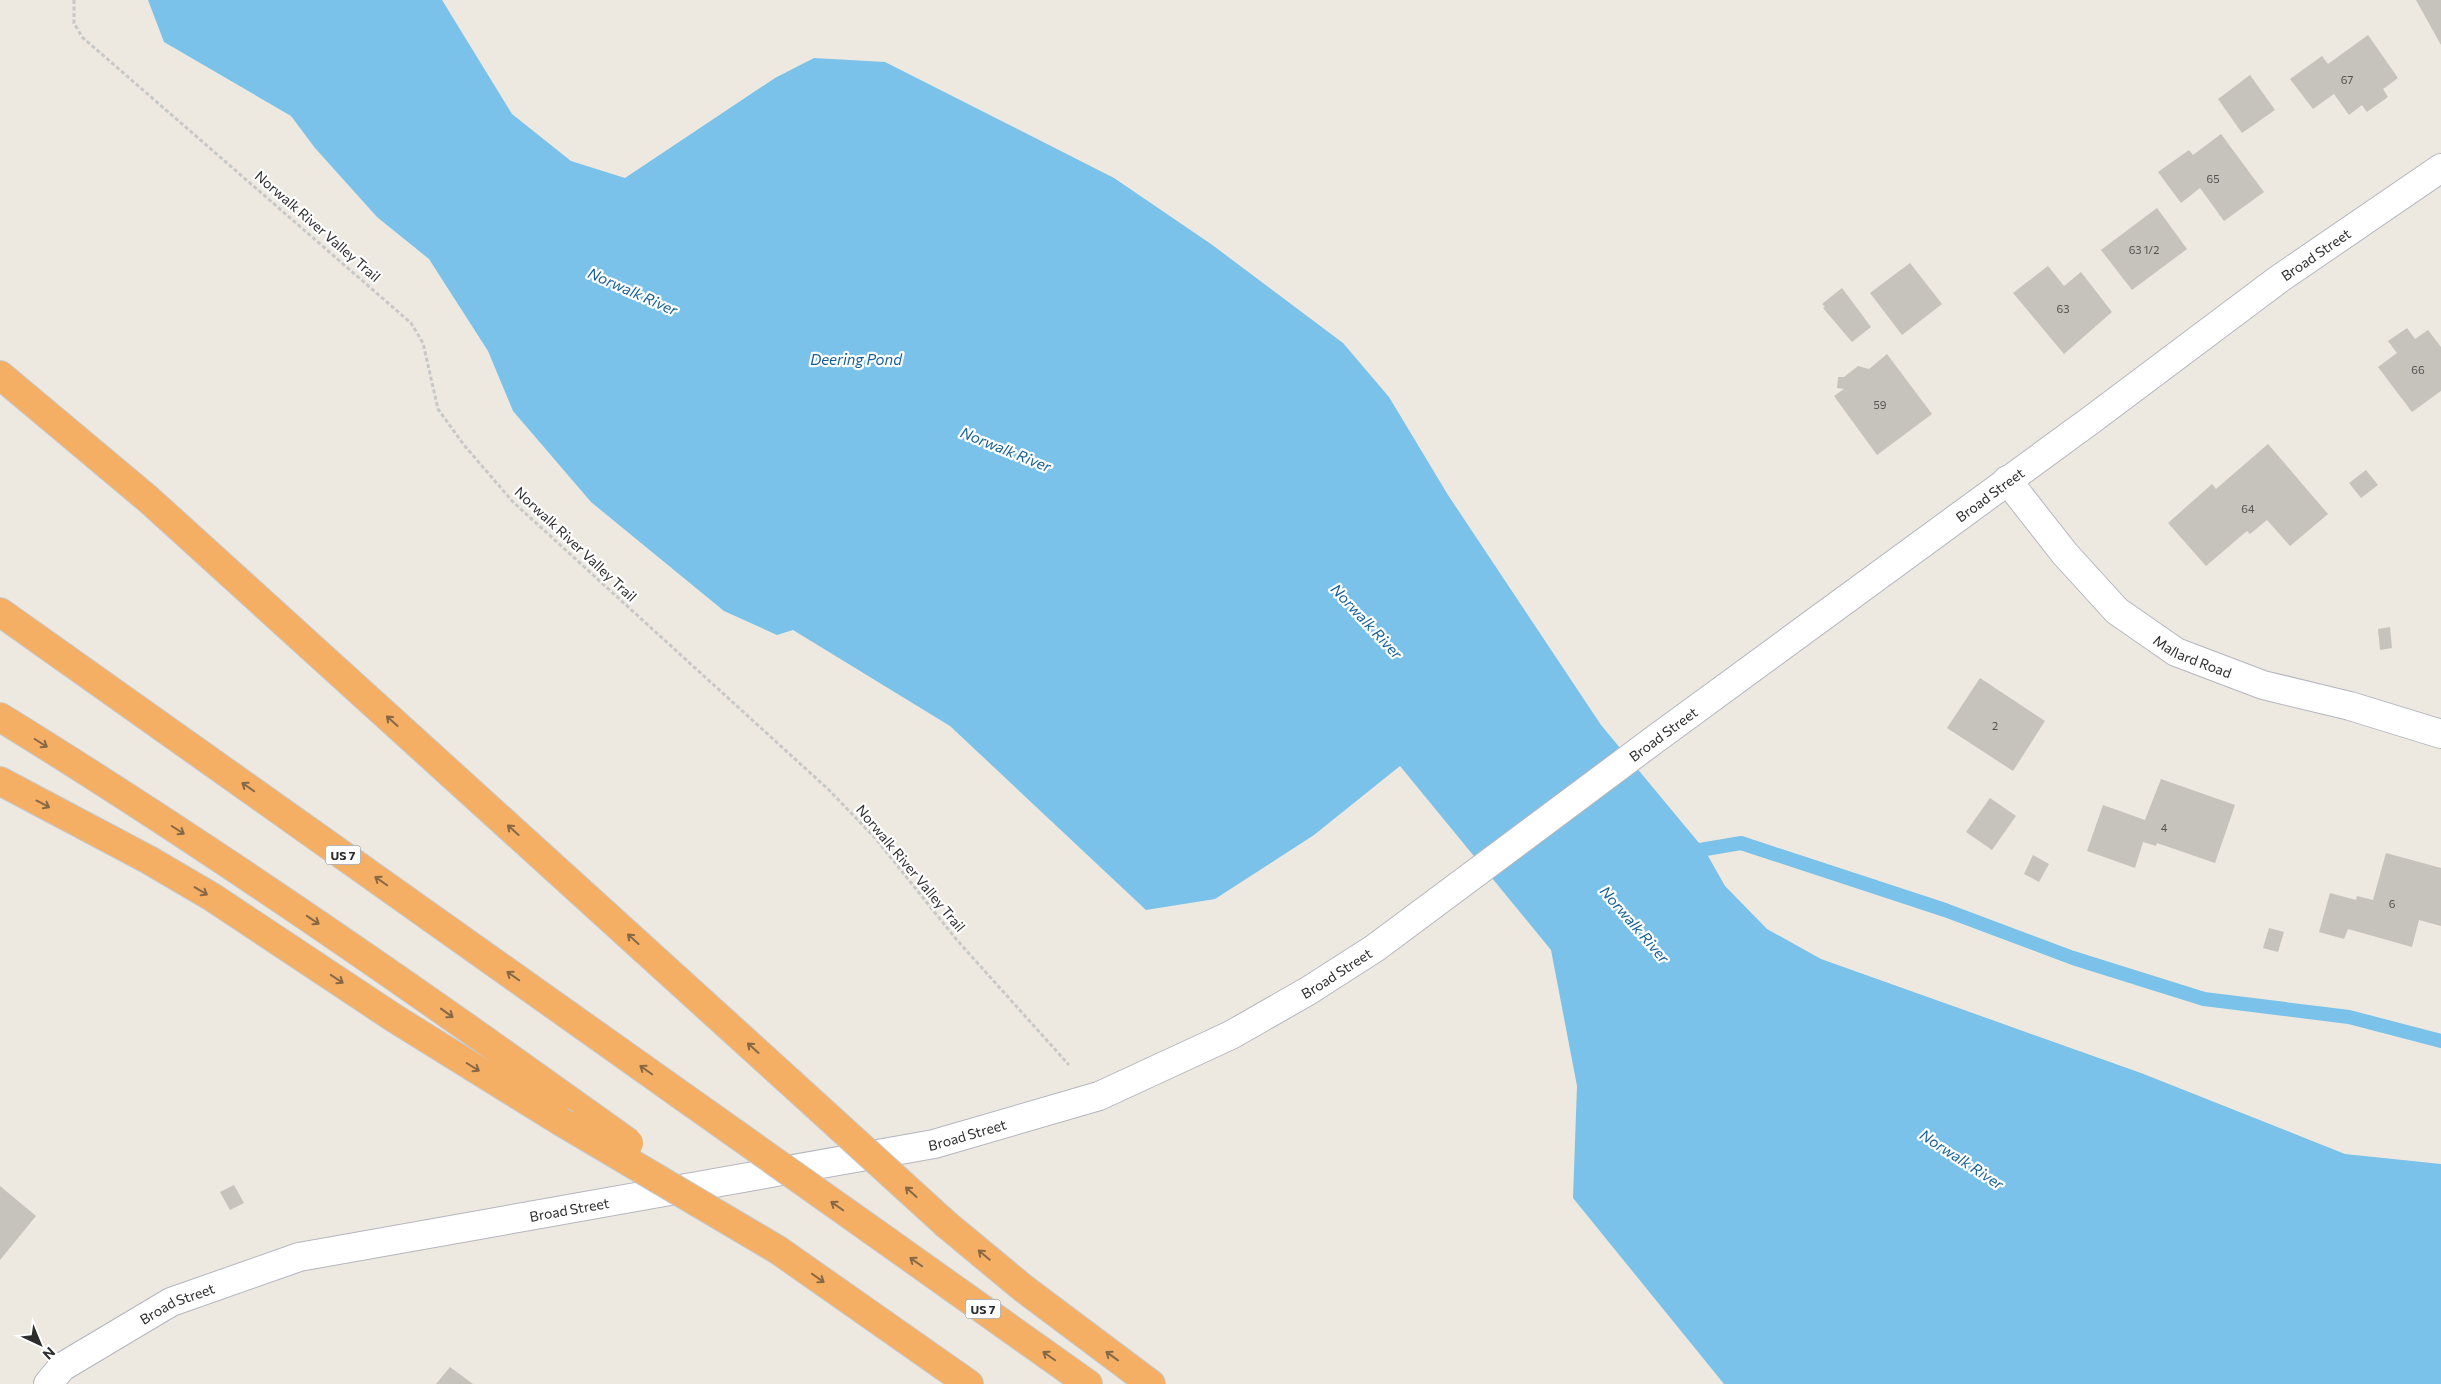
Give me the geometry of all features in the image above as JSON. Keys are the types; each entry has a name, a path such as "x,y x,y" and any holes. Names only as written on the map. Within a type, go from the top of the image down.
{"highway":[{"path":"0,374 148,499 947,1225 1023,1288 1151,1384"},
{"name":"US 7","path":"0,612 1088,1384"},
{"path":"0,716 219,856 410,986 778,1250 969,1384"},
{"path":"0,781 149,860 212,898 394,1018 560,1121 778,1250"}],"street":[{"name":"Broad Street","path":"48,1384 62,1367 171,1302 299,1257 934,1144 1099,1096 1231,1035 1308,991 1375,948 1654,740 2091,420 2279,279 2441,168"},
{"name":"Mallard Road","path":"2007,480 2065,554 2118,611 2176,652 2263,685 2350,706 2441,734"}],"path":[{"name":"Norwalk River Valley Trail","path":"74,0 74,23 82,37 412,323 423,343 438,409 464,445 513,502 829,790 876,839 956,939 1099,1096"}],"water":[{"name":"Deering Pond","path":"148,0 442,0 512,114 571,161 625,178 775,78 814,58 885,62 1114,178 1211,244 1343,343 1389,397 1448,495 1601,725 1704,849 1725,886 1767,929 1821,959 2141,1073 2345,1154 2441,1164 2441,1384 1724,1384 1573,1198 1577,1086 1551,950 1400,766 1314,835 1215,899 1146,910 950,726 793,630 777,635 724,611 591,502 513,411 488,351 429,259 377,217 315,148 291,116 164,42"}],"building":[{"path":"2416,0 2441,0 2441,45"},
{"path":"2368,35 2398,78 2383,89 2388,97 2367,112 2362,105 2349,115 2334,94 2313,109 2290,79 2322,56 2328,64"},
{"path":"2250,75 2275,110 2242,133 2218,99"},
{"path":"2221,134 2264,192 2224,221 2200,188 2181,203 2158,172 2189,150 2193,155"},
{"path":"2157,208 2187,249 2132,290 2101,250"},
{"path":"1910,263 1942,304 1902,335 1870,293"},
{"path":"2048,266 2064,286 2081,272 2112,312 2064,354 2013,293"},
{"path":"1842,288 1871,327 1852,342 1823,308 1825,307 1822,304"},
{"path":"2407,328 2415,339 2428,330 2441,347 2441,391 2412,412 2378,367 2397,353 2388,341"},
{"path":"1887,354 1932,414 1877,455 1834,396 1844,389 1837,388 1838,377 1844,377 1858,366 1869,369"},
{"path":"2268,444 2328,514 2290,546 2267,520 2250,534 2247,531 2206,566 2168,523 2212,484 2216,489"},
{"path":"2366,470 2378,485 2361,498 2349,483"},
{"path":"2390,627 2392,648 2380,650 2378,629"},
{"path":"1980,678 2045,721 2013,771 1947,728"},
{"path":"2161,779 2235,805 2215,863 2157,843 2156,846 2143,842 2135,868 2087,851 2103,805 2145,820"},
{"path":"1990,798 2016,816 1992,850 1966,832"},
{"path":"2386,853 2441,868 2441,926 2419,920 2412,947 2348,929 2344,939 2319,932 2330,893 2356,900 2357,896 2373,900"},
{"path":"2033,855 2049,864 2039,882 2024,874"},
{"path":"2269,928 2284,932 2278,952 2263,948"},
{"path":"234,1185 244,1203 230,1210 220,1192"},
{"path":"0,1186 36,1216 0,1260"},
{"path":"450,1367 473,1384 436,1384"}],"waterway":[{"path":"1688,852 1741,843 1945,910 2073,958 2204,999 2349,1017 2441,1041"}],"water label":[{"name":"Norwalk River","path":"633,291"},
{"name":"Norwalk River","path":"1006,449"},
{"name":"Norwalk River","path":"1367,621"},
{"name":"Norwalk River","path":"1635,924"},
{"name":"Norwalk River","path":"1962,1159"}]}
